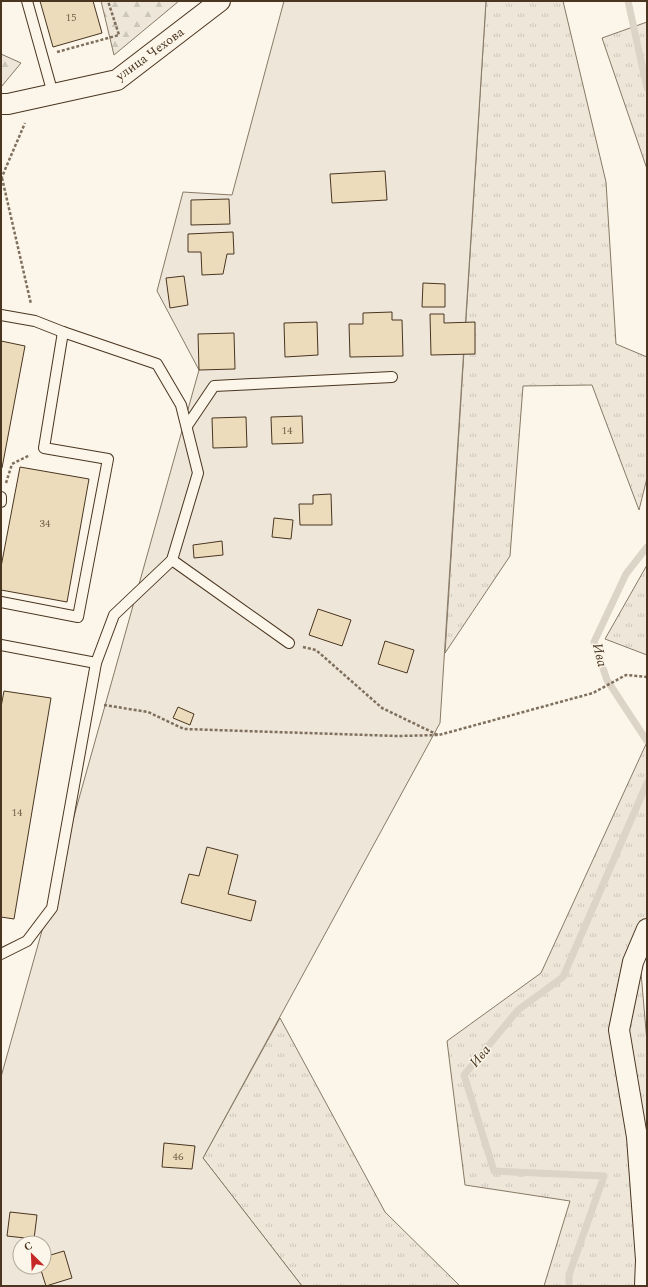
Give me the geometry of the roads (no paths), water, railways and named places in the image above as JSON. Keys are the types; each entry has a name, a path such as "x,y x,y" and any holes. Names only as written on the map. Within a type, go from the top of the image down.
{"street":[{"name":"улица Чехова","path":"1,104 8,104 118,80 220,1"},
{"path":"645,1286 646,1260 637,1137 619,1030 633,962 647,929"}],"lane":[{"path":"27,1 42,56 44,96"},
{"path":"1,315 35,321 62,332 157,364 182,405 198,473 172,560 114,615 96,663 52,908 27,941 1,954"},
{"path":"1,602 78,617 108,459 44,448 62,332"},
{"path":"186,426 214,386 392,377"},
{"path":"172,560 289,643"},
{"path":"1,645 96,663"}],"waterway":[{"name":"Ива","path":"628,1 647,88"},
{"name":"Ива","path":"647,547 626,574 594,642 607,680 647,741"},
{"name":"Ива","path":"569,1286 569,1275 604,1176 494,1171 464,1075 518,1010 563,977 647,783"}]}
